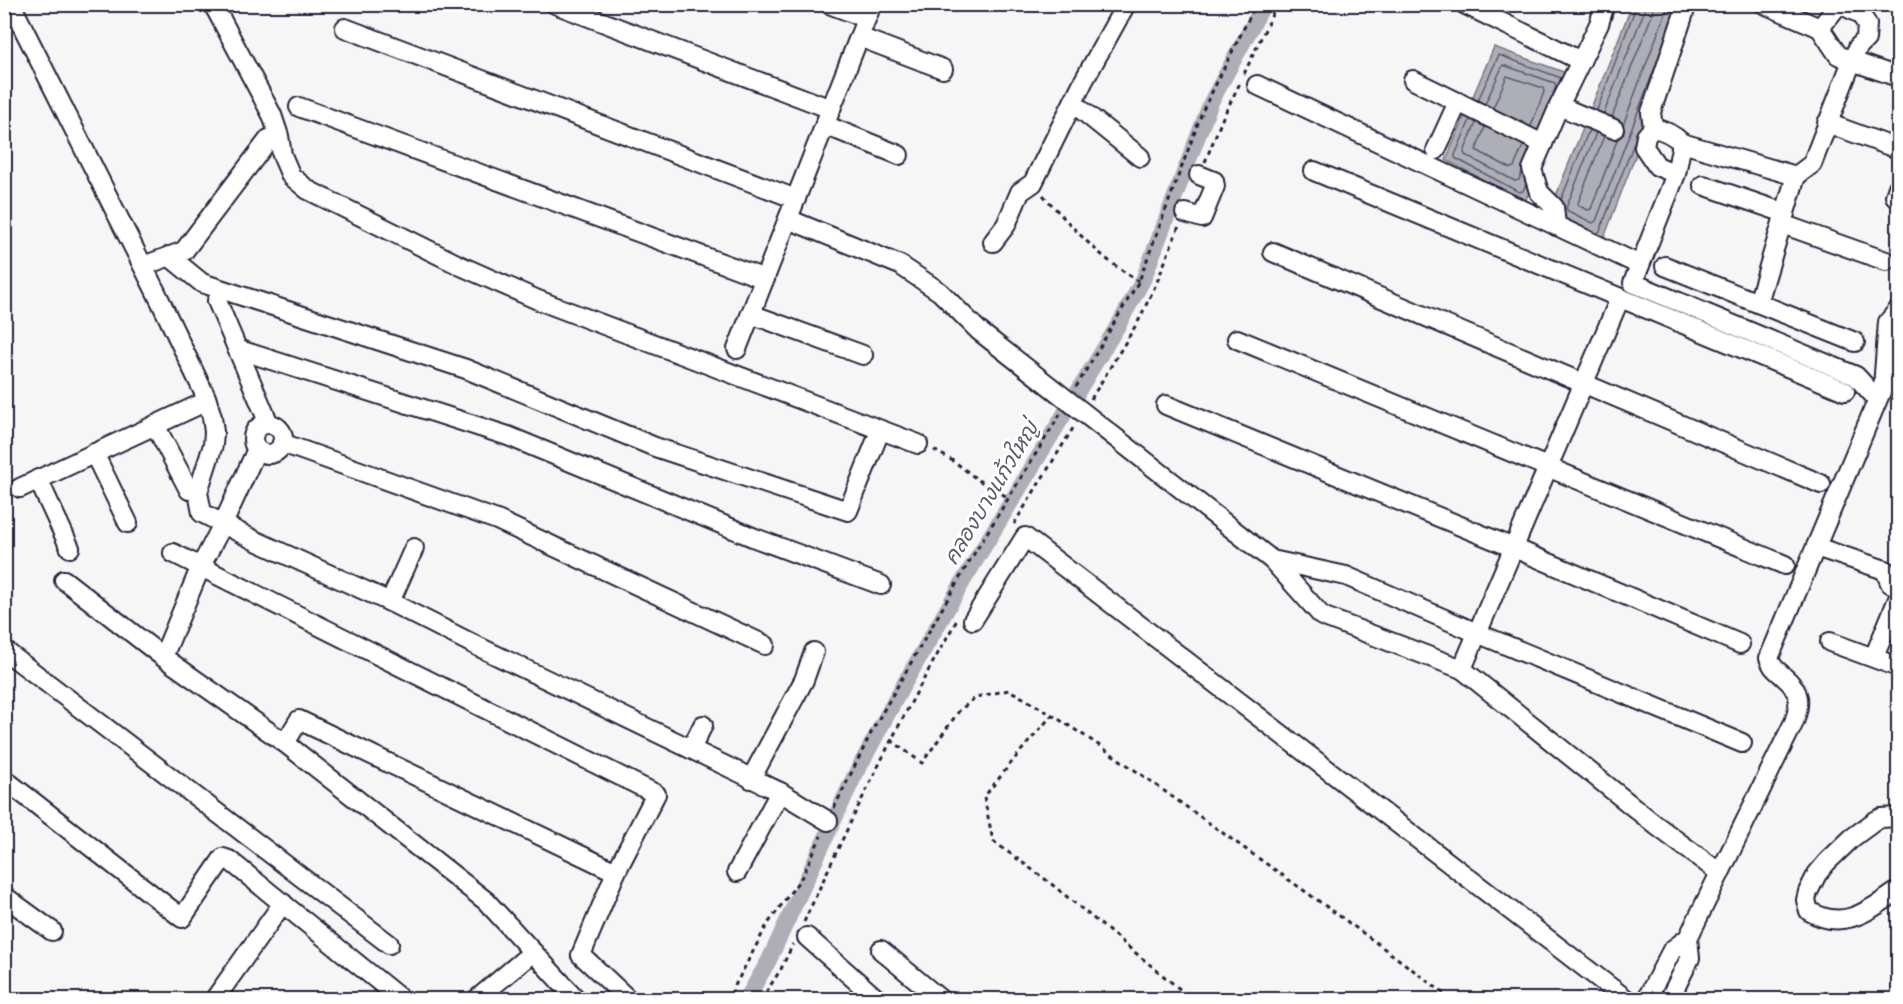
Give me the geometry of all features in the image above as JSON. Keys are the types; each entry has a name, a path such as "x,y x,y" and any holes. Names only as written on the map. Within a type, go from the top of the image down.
{"street":[{"path":"11,4 143,266 207,401 213,417 213,445 198,492 202,513 780,792 828,821"},
{"path":"213,4 272,115 282,155 291,176 308,190 461,266 538,300 918,444"},
{"path":"555,4 828,117 899,155"},
{"path":"737,349 869,11 829,4"},
{"path":"993,242 1006,225 1018,195 1033,183 1126,4"},
{"path":"1464,4 1581,61"},
{"path":"1556,225 1554,207 1539,192 1532,169 1559,106 1599,24 1605,4"},
{"path":"1676,174 1657,166 1644,147 1646,136 1653,128 1651,112 1688,4"},
{"path":"1764,4 1820,28 1838,55 1852,62 1899,77"},
{"path":"1758,303 1796,176 1812,164 1858,47 1866,39 1868,24 1860,14 1844,5 1820,28"},
{"path":"345,28 796,199"},
{"path":"859,37 943,69"},
{"path":"1413,80 1543,144"},
{"path":"1257,85 1640,265"},
{"path":"1436,150 1458,102"},
{"path":"1073,103 1140,157"},
{"path":"1559,106 1614,129"},
{"path":"299,108 765,279"},
{"path":"1827,123 1899,149"},
{"path":"1653,128 1675,135 1682,143 1796,176"},
{"path":"143,266 184,251 269,139"},
{"path":"1682,143 1676,174 1633,283 1856,376 1877,399"},
{"path":"1314,171 1845,391"},
{"path":"1185,213 1202,218 1215,186 1214,181 1199,175"},
{"path":"1703,184 1886,261"},
{"path":"788,219 900,265 940,292 979,331 1272,560 1322,616 1462,669 1647,818 1720,873"},
{"path":"1273,252 1821,484"},
{"path":"169,256 202,283 466,369 655,447 848,511 878,436"},
{"path":"1665,266 1855,342"},
{"path":"1462,669 1620,298"},
{"path":"217,302 269,424 282,433 282,443 278,450 270,454 257,450 254,445 254,435 260,427 269,424"},
{"path":"1646,999 1672,950 1688,938 1794,722 1799,708 1798,694 1790,682 1772,668 1769,658 1883,387 1888,322 1899,310"},
{"path":"750,314 863,355"},
{"path":"1238,339 1785,565"},
{"path":"237,349 508,436 755,537 881,585"},
{"path":"20,488 207,401"},
{"path":"1166,405 1740,644"},
{"path":"155,425 189,490"},
{"path":"282,443 496,520 765,645"},
{"path":"163,657 201,566 257,450"},
{"path":"94,453 128,523"},
{"path":"38,479 70,548"},
{"path":"965,620 1025,537 1627,999"},
{"path":"1816,547 1892,566 1890,583 1899,588"},
{"path":"390,602 414,548"},
{"path":"173,553 656,794 616,872 580,955 629,999"},
{"path":"1272,560 1346,576 1742,743"},
{"path":"64,580 163,657 285,743 486,901 577,999"},
{"path":"1874,657 1899,599"},
{"path":"1830,642 1899,667"},
{"path":"4,650 389,944"},
{"path":"751,779 804,680 814,652"},
{"path":"285,743 299,720 616,872"},
{"path":"691,749 703,725"},
{"path":"4,779 182,918 223,858 229,860 402,999"},
{"path":"737,872 780,792"},
{"path":"1899,817 1881,818 1852,838 1817,874 1806,900 1809,911 1821,918 1847,920 1860,915 1899,891"},
{"path":"4,896 52,931"},
{"path":"214,999 283,903"},
{"path":"802,933 878,999"},
{"path":"1669,999 1690,958 1688,938"},
{"path":"881,950 941,999"},
{"path":"476,999 532,952"}],"path":[{"path":"1076,387 1139,281 1203,110 1256,4"},
{"path":"1199,175 1223,117 1277,4"},
{"path":"1033,183 1099,253 1124,273 1139,281"},
{"path":"1085,407 1139,320 1185,213"},
{"path":"724,999 730,995 767,925 803,875 874,727 969,562 1064,407"},
{"path":"1011,529 1079,417"},
{"path":"918,444 944,456 1009,498"},
{"path":"761,999 802,933 846,830 929,668 965,620"},
{"path":"891,740 922,763 959,711 976,697 1009,690 1053,714 1376,941 1452,999"},
{"path":"1053,714 984,797 993,841 1049,882 1193,999"}],"water":[{"path":"1632,5 1693,5 1602,243 1548,216"},
{"path":"1494,47 1575,76 1525,202 1446,160"}],"waterway":[{"name":"คลองบางแก้วใหญ่","path":"744,1000 769,960 854,777 900,691 1143,280 1211,102 1264,4"}]}
